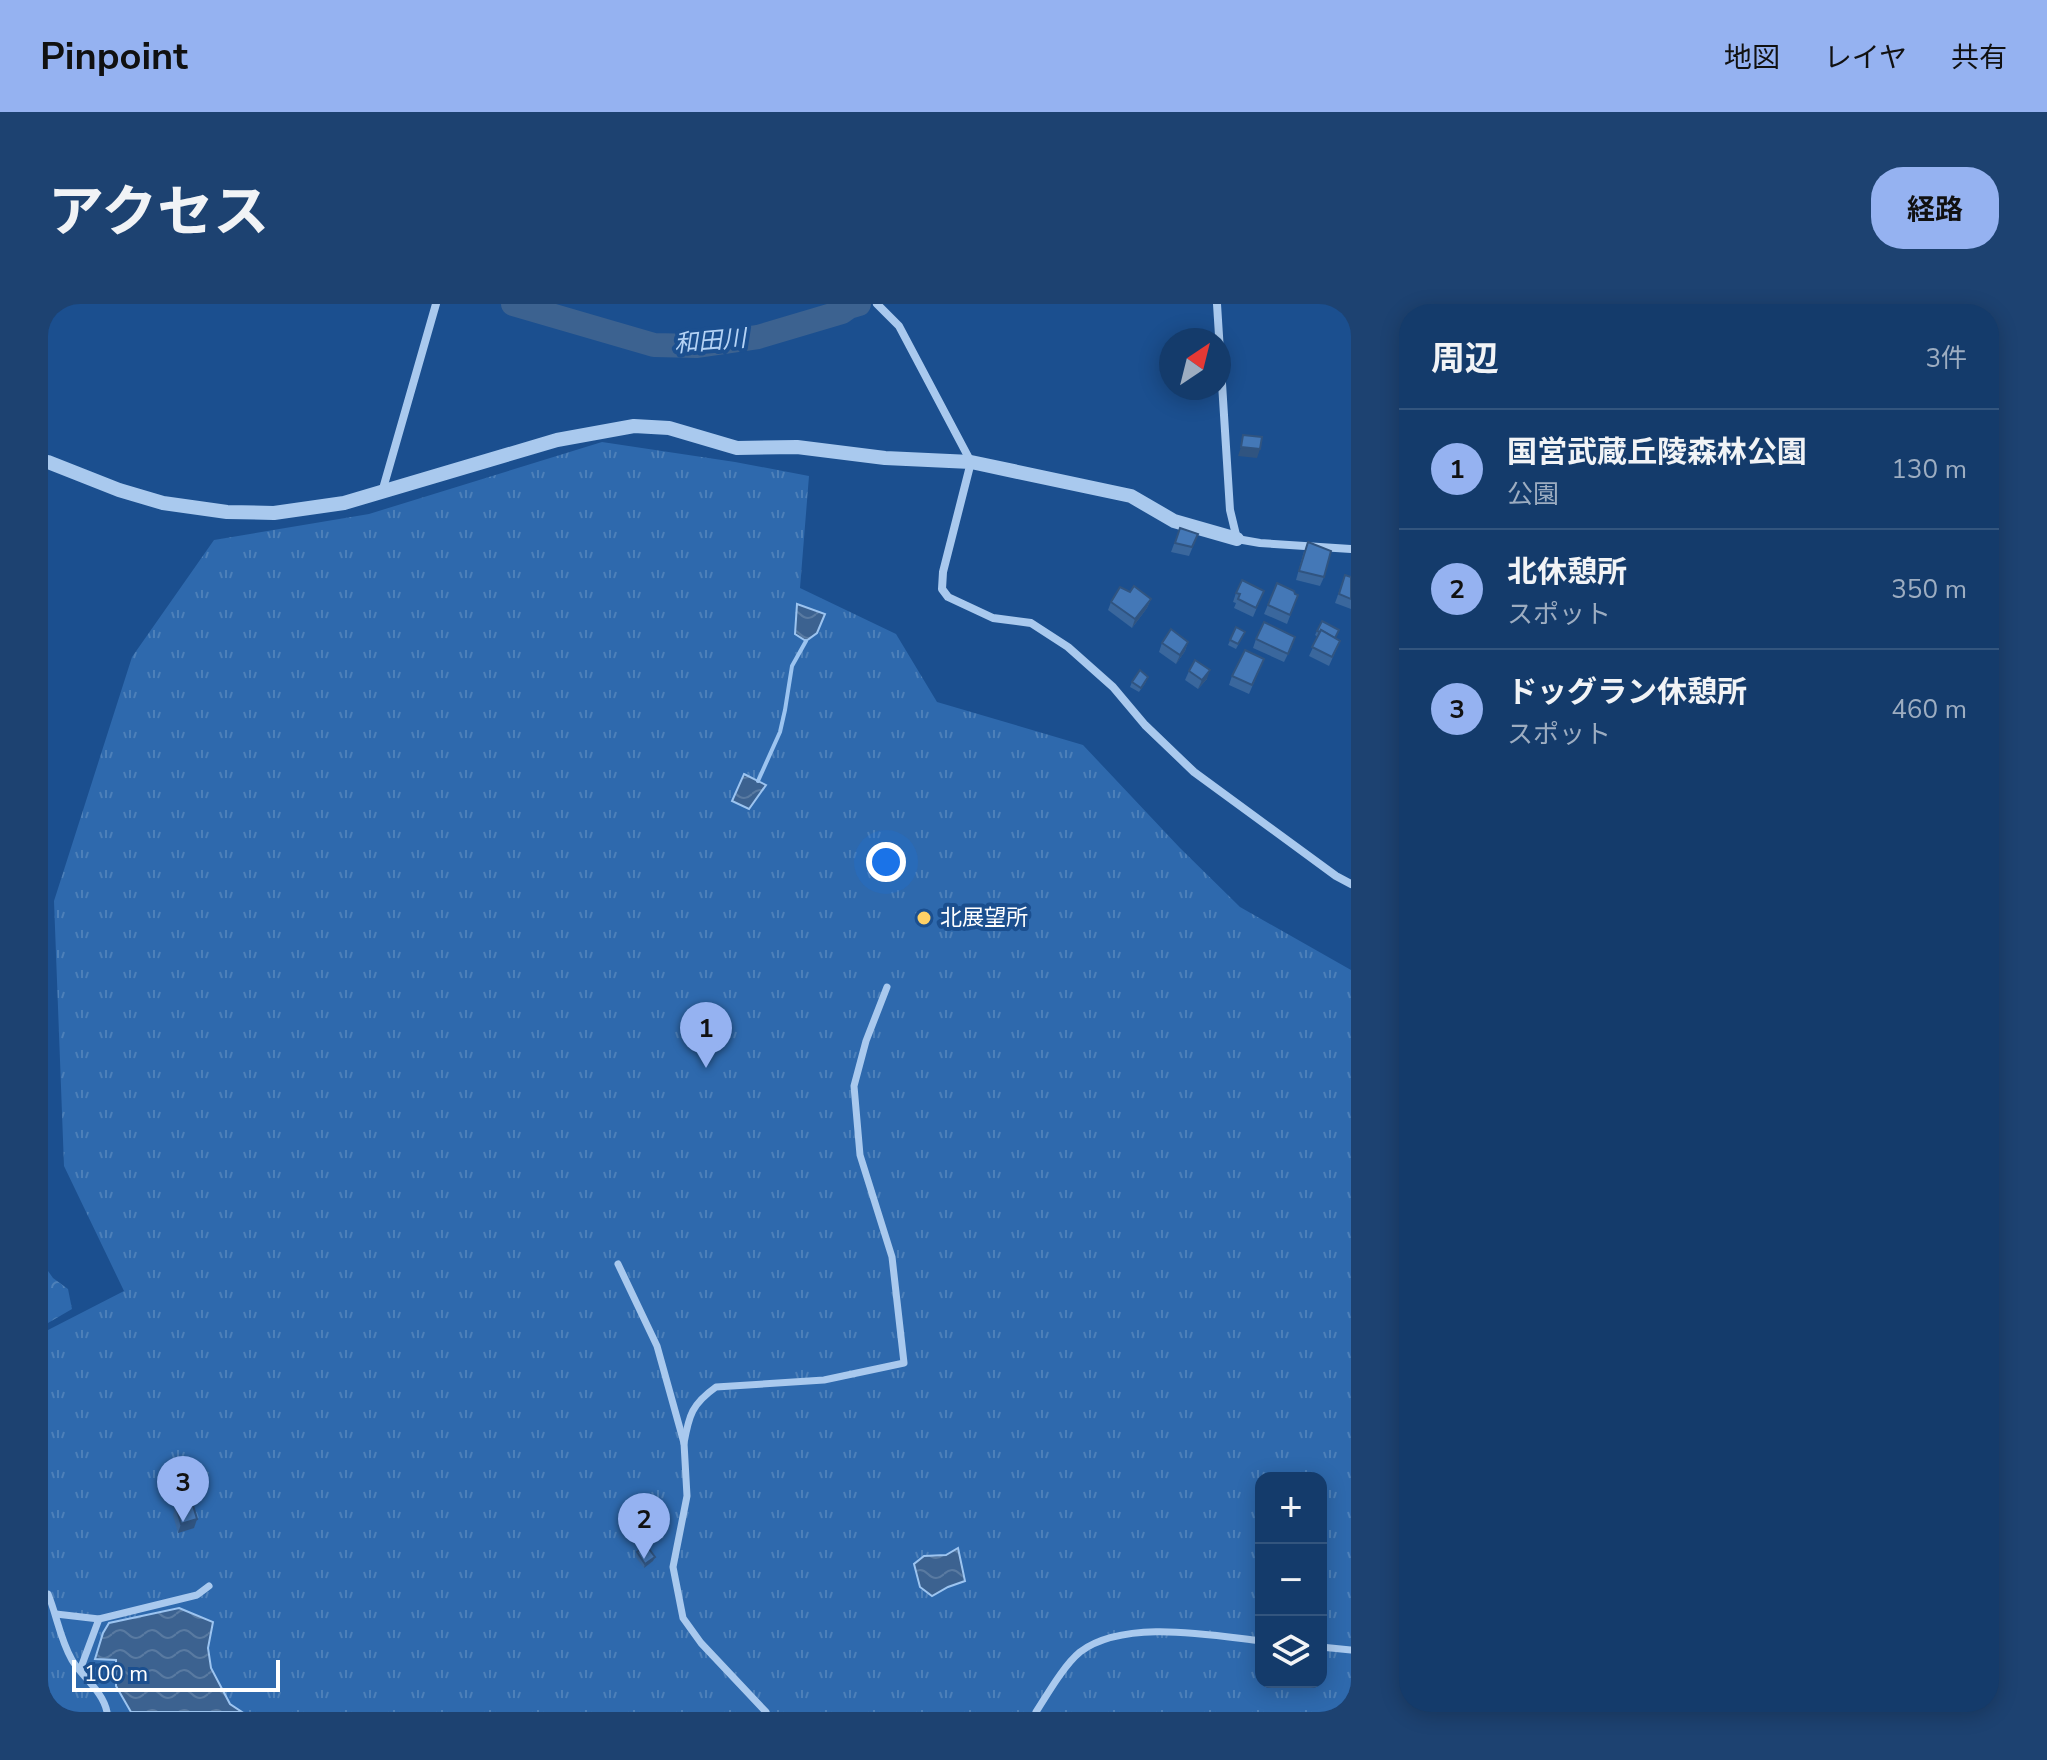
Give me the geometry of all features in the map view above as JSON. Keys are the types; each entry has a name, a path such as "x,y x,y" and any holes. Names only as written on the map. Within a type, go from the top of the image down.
{"street":[{"path":"382,493 436,304"},
{"path":"877,304 899,326 971,462 943,572 942,589 948,597 993,618 1031,623 1068,647 1113,687 1145,725 1194,772 1351,884"},
{"path":"1217,304 1230,510 1237,539"},
{"path":"48,462 119,490 163,503 227,512 274,513 344,503 557,440 634,426 669,428 737,448 797,447 885,458 971,462 1131,496 1174,521 1237,539 1351,549"},
{"path":"684,1443 689,1417 702,1397 716,1387 824,1380 904,1363 892,1257 860,1155 854,1086 866,1041 887,987"},
{"path":"620,1268 657,1346 684,1443 687,1496 673,1567 683,1618 701,1643 766,1712"},
{"path":"56,1614 99,1619 197,1595 209,1586"},
{"path":"48,1594 60,1634 73,1661 105,1703 107,1712"},
{"path":"80,1670 99,1619"},
{"path":"1036,1712 1078,1653 1105,1638 1144,1631 1255,1640"},
{"path":"1327,1648 1351,1650"}],"green space":[{"path":"602,442 809,476 800,588 896,634 937,702 1083,745 1240,907 1351,970 1351,1712 48,1712 48,1330 124,1291 64,1166 54,901 132,657 214,540 369,514"},
{"path":"48,1271 68,1289 72,1309 48,1323"}],"water":[{"path":"797,604 825,614 817,633 806,641 795,634"},
{"path":"744,774 766,785 749,809 732,801"},
{"path":"958,1548 965,1581 932,1596 920,1587 914,1564 924,1556 946,1555"},
{"path":"179,1608 213,1622 208,1648 211,1668 230,1704 242,1712 131,1712 116,1686 116,1660 95,1659 109,1623"}],"building":[{"path":"1243,435 1262,437 1260,449 1241,447"},
{"path":"1180,528 1198,534 1192,547 1175,543"},
{"path":"1308,542 1331,551 1324,577 1299,571"},
{"path":"1345,575 1351,577 1351,599 1339,594"},
{"path":"1242,580 1264,591 1256,608 1238,599 1240,594 1236,593"},
{"path":"1277,583 1298,595 1290,615 1268,605"},
{"path":"1134,586 1151,599 1135,619 1111,602 1120,587 1130,592"},
{"path":"1322,621 1339,630 1335,638 1317,631"},
{"path":"1264,622 1295,637 1288,654 1256,639"},
{"path":"1236,627 1245,632 1238,644 1230,640"},
{"path":"1171,629 1188,642 1180,655 1162,643"},
{"path":"1321,630 1340,641 1332,657 1312,647"},
{"path":"1245,650 1264,659 1252,685 1232,676"},
{"path":"1195,660 1210,670 1202,680 1189,671"},
{"path":"1140,670 1148,677 1141,688 1132,682"},
{"path":"192,1502 197,1519 181,1524 176,1506"},
{"path":"646,1545 655,1557 645,1564 637,1552"}],"waterway":[{"name":"和田川","path":"513,304 654,345 696,346 758,337 859,304"},
{"path":"758,781 780,732 792,666 806,641"}],"place":[{"name":"北展望所","path":"924,918"},
{"name":"国営武蔵丘陵森林公園","path":"706,1068"},
{"name":"ドッグラン休憩所","path":"183,1522"},
{"name":"北休憩所","path":"644,1559"}]}
